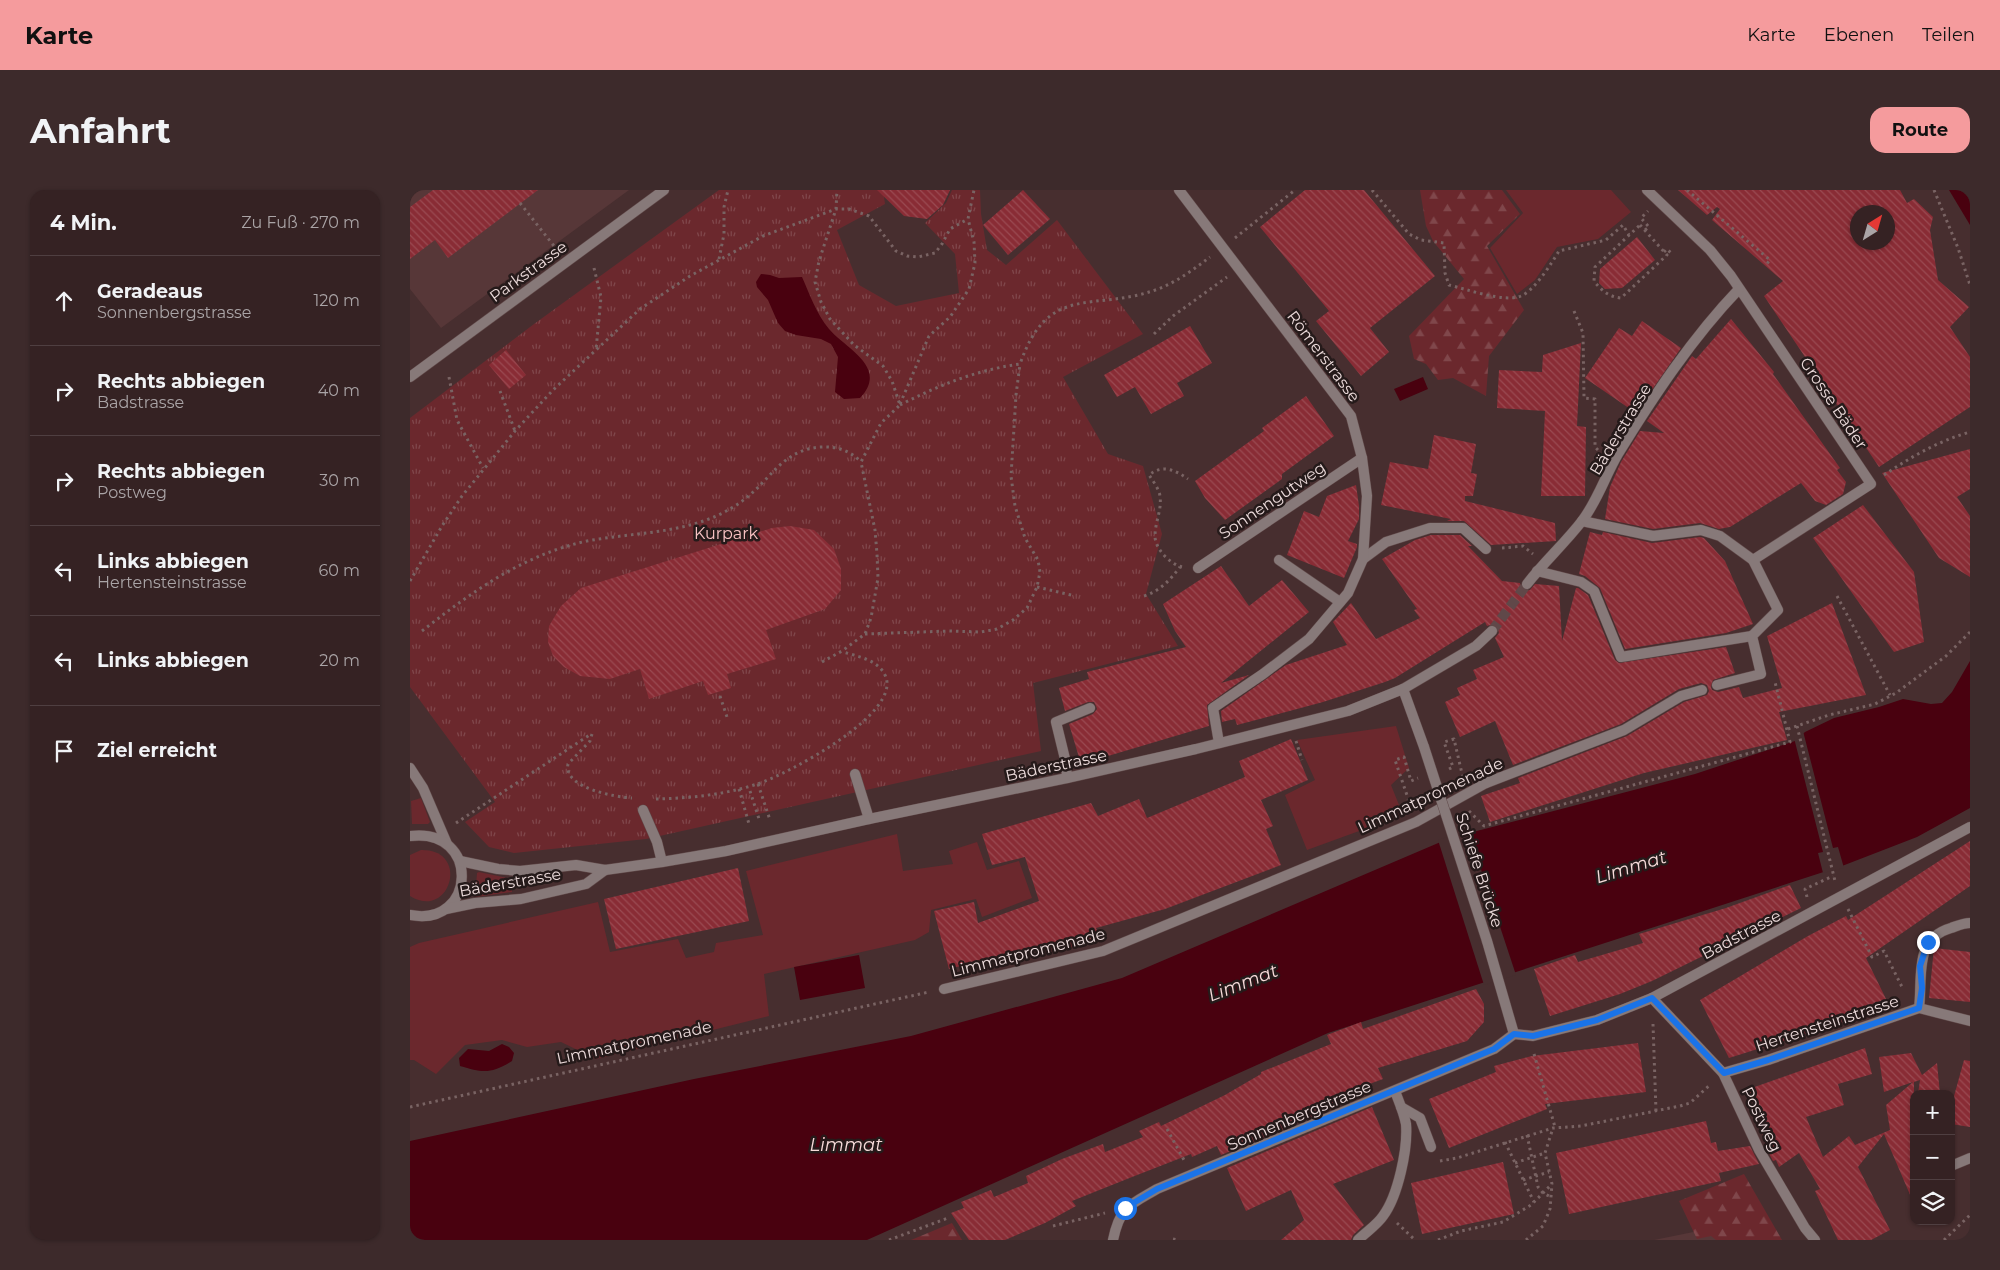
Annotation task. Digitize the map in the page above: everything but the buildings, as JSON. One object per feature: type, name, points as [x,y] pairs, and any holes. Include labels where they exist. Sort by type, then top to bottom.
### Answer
[{"type":"street","name":"Parkstrasse","points":[[410,377],[664,190]]},
{"type":"street","name":"Römerstrasse","points":[[1179,190],[1227,245],[1239,268],[1351,416],[1362,458],[1367,496],[1363,559],[1348,593],[1309,638],[1264,674],[1213,708],[1219,743]]},
{"type":"street","points":[[1647,190],[1710,250],[1731,276],[1739,290]]},
{"type":"street","name":"Bäderstrasse","points":[[1527,584],[1582,521],[1614,464],[1616,456],[1670,376],[1722,307],[1739,290]]},
{"type":"street","name":"Grosse Bäder","points":[[1739,290],[1871,484]]},
{"type":"street","name":"Sonnengutweg","points":[[1198,568],[1362,458]]},
{"type":"street","points":[[1754,560],[1871,484]]},
{"type":"street","points":[[1537,571],[1581,582],[1594,591],[1621,657],[1752,636],[1778,610],[1754,560],[1720,536],[1701,530],[1652,536],[1582,521]]},
{"type":"street","points":[[1363,559],[1386,542],[1430,528],[1463,528],[1486,548]]},
{"type":"street","points":[[1279,560],[1340,602]]},
{"type":"street","name":"Bäderstrasse","points":[[460,860],[498,869],[520,871],[576,865],[606,870],[726,851],[1067,778],[1348,711],[1403,689],[1476,646],[1492,631]]},
{"type":"street","points":[[1717,686],[1761,674],[1752,636]]},
{"type":"street","name":"Schiefe Brücke","points":[[1403,689],[1424,747],[1503,991],[1514,1034]]},
{"type":"street","name":"Limmatpromenade","points":[[944,988],[1104,951],[1416,822],[1486,783],[1624,730],[1681,696],[1702,690]]},
{"type":"street","points":[[1067,778],[1066,763],[1056,722],[1090,708]]},
{"type":"street","points":[[410,768],[423,788],[447,844],[460,860],[461,887],[455,900],[446,909]]},
{"type":"street","points":[[855,774],[869,819]]},
{"type":"street","points":[[643,810],[662,862]]},
{"type":"street","name":"Badstrasse","points":[[1514,1034],[1533,1036],[1597,1020],[1652,998],[1970,827]]},
{"type":"street","points":[[410,836],[423,835],[436,838],[447,844]]},
{"type":"street","name":"Bäderstrasse","points":[[410,915],[420,917],[434,915],[446,909],[475,903],[521,899],[586,884],[606,870]]},
{"type":"street","points":[[1919,1008],[1922,988],[1920,966],[1928,942],[1942,930],[1970,923]]},
{"type":"street","name":"Postweg","points":[[1652,998],[1724,1073],[1759,1150],[1804,1228],[1815,1240]]},
{"type":"street","name":"Hertensteinstrasse","points":[[1724,1073],[1768,1060],[1919,1008],[1970,1021]]},
{"type":"street","name":"Sonnenbergstrasse","points":[[1125,1208],[1157,1189],[1494,1049],[1514,1034]]},
{"type":"street","points":[[1358,1240],[1387,1211],[1399,1178],[1404,1152],[1406,1123],[1396,1091]]},
{"type":"street","points":[[1401,1108],[1420,1118],[1431,1147]]},
{"type":"street","points":[[1955,1164],[1970,1158]]},
{"type":"street","points":[[1113,1240],[1125,1208]]},
{"type":"path","points":[[719,260],[724,234],[724,207],[728,190]]},
{"type":"path","points":[[837,190],[836,209],[819,261],[815,282],[820,302],[830,319],[854,345],[883,366],[892,381],[900,405]]},
{"type":"path","points":[[900,405],[930,336],[950,317],[969,289],[975,263],[974,242],[968,219],[974,190]]},
{"type":"path","points":[[822,662],[842,651],[865,634],[949,631],[981,632],[997,629],[1014,620],[1027,608],[1037,587],[1040,572],[1038,560],[1025,538],[1015,506],[1011,476],[1016,395],[1020,364],[1026,346],[1039,325],[1052,313],[1075,304],[1128,297],[1158,289],[1190,272],[1295,190]]},
{"type":"path","points":[[1372,190],[1409,234],[1421,240],[1444,243],[1445,273],[1448,285],[1495,298],[1521,296],[1543,277],[1559,251],[1606,240],[1623,225],[1629,235]]},
{"type":"path","points":[[1687,190],[1770,260],[1765,266]]},
{"type":"path","points":[[1934,190],[1958,248],[1970,285]]},
{"type":"path","points":[[520,203],[554,246]]},
{"type":"path","points":[[410,581],[442,526],[483,468],[514,431],[553,390],[640,309],[690,276],[763,236],[836,209],[849,210],[868,216],[896,252],[918,257],[934,253],[942,244],[950,229],[968,219]]},
{"type":"path","points":[[1641,218],[1648,227],[1645,230]]},
{"type":"path","points":[[1640,225],[1645,230],[1667,255],[1621,298],[1602,290],[1594,281],[1595,266],[1640,225]]},
{"type":"path","points":[[1664,252],[1667,249],[1673,255]]},
{"type":"path","points":[[594,268],[601,296],[596,350]]},
{"type":"path","points":[[1154,334],[1173,316],[1239,268]]},
{"type":"path","points":[[1574,311],[1583,333],[1584,398],[1595,399],[1595,447],[1614,464]]},
{"type":"path","points":[[861,462],[880,423],[900,405],[930,390],[966,376],[990,368],[1020,364]]},
{"type":"path","points":[[449,377],[457,420],[483,468]]},
{"type":"path","points":[[500,391],[514,431]]},
{"type":"path","points":[[1871,484],[1912,457],[1950,438],[1970,432]]},
{"type":"path","points":[[422,631],[494,579],[534,557],[585,542],[679,528],[725,512],[747,498],[782,463],[804,450],[824,447],[837,448],[853,454],[861,462],[876,536],[878,566],[875,599],[865,634]]},
{"type":"path","points":[[1188,480],[1180,473],[1169,469],[1157,469],[1149,475],[1160,494],[1160,510],[1155,537],[1162,553],[1180,567],[1198,568]]},
{"type":"path","points":[[1144,596],[1155,593],[1170,581],[1180,567]]},
{"type":"path","points":[[1037,587],[1075,596]]},
{"type":"path","points":[[1837,596],[1890,695]]},
{"type":"path","points":[[1788,728],[1829,715],[1875,704],[1896,693],[1946,656],[1970,632]]},
{"type":"path","points":[[650,799],[713,795],[758,784],[789,771],[824,750],[855,727],[878,704],[887,683],[881,669],[868,660],[842,651]]},
{"type":"path","points":[[1469,811],[1484,826],[1790,742],[1777,683],[1761,674]]},
{"type":"path","points":[[720,696],[727,717]]},
{"type":"path","points":[[1797,726],[1834,876]]},
{"type":"path","points":[[456,823],[592,734],[590,741],[568,764],[569,774],[575,781],[599,793],[637,799]]},
{"type":"path","points":[[1294,736],[1302,760]]},
{"type":"path","points":[[1446,770],[1453,767],[1444,742],[1454,739],[1467,795]]},
{"type":"path","points":[[1416,822],[1395,760],[1404,757],[1411,781],[1421,777]]},
{"type":"path","points":[[758,784],[770,820]]},
{"type":"path","points":[[739,789],[749,824]]},
{"type":"path","points":[[750,791],[760,822]]},
{"type":"path","points":[[1842,897],[1872,957],[1884,951],[1904,991]]},
{"type":"path","name":"Limmatpromenade","points":[[410,1107],[944,988]]},
{"type":"path","points":[[1652,998],[1656,1111]]},
{"type":"path","points":[[1526,1240],[1543,1226],[1550,1209],[1552,1184],[1545,1153],[1554,1128],[1534,1054]]},
{"type":"path","points":[[1438,1161],[1457,1158],[1554,1128],[1581,1126],[1690,1103],[1724,1073]]},
{"type":"path","points":[[1167,1129],[1185,1163]]},
{"type":"path","points":[[1527,1135],[1538,1187],[1543,1193],[1551,1197]]},
{"type":"path","points":[[1504,1142],[1534,1202]]},
{"type":"path","points":[[1515,1164],[1545,1153]]},
{"type":"path","points":[[1523,1180],[1549,1172]]},
{"type":"path","points":[[1438,1240],[1461,1231],[1503,1222],[1534,1202],[1552,1184]]},
{"type":"path","points":[[1053,1226],[1125,1208]]},
{"type":"path","points":[[1387,1211],[1415,1240]]},
{"type":"path","points":[[1944,1240],[1970,1215]]},
{"type":"path","points":[[889,1240],[948,1218]]},
{"type":"path","points":[[1173,1239],[1178,1240]]},
{"type":"shaded area","points":[[410,190],[629,190],[441,328],[410,289]]},
{"type":"shaded area","points":[[1713,1228],[1726,1240],[1654,1240]]},
{"type":"green space","name":"Kurpark","points":[[719,190],[883,190],[885,204],[837,230],[859,285],[896,306],[959,293],[955,254],[925,223],[946,203],[952,190],[980,190],[981,214],[987,250],[1006,265],[1057,220],[1143,334],[1063,377],[1108,454],[1143,466],[1162,534],[1146,594],[1178,646],[1033,683],[1041,751],[646,839],[514,853],[489,847],[465,822],[495,802],[410,687],[410,418],[534,324]]},
{"type":"green space","points":[[1420,190],[1502,190],[1520,214],[1487,246],[1524,310],[1489,356],[1486,396],[1453,378],[1438,380],[1426,364],[1414,359],[1409,336],[1464,279],[1433,241],[1426,226]]},
{"type":"green space","points":[[1506,190],[1611,190],[1631,212],[1598,239],[1557,247],[1535,280],[1517,294],[1490,248],[1523,213]]},
{"type":"green space","points":[[1396,726],[1409,768],[1391,785],[1403,815],[1307,850],[1285,795],[1315,780],[1297,740]]},
{"type":"green space","points":[[421,798],[430,822],[428,824],[412,824],[411,801]]},
{"type":"green space","points":[[897,834],[903,871],[953,864],[949,851],[977,842],[987,870],[1019,861],[1032,898],[982,917],[976,899],[931,910],[929,932],[915,940],[764,974],[769,1016],[596,1059],[561,1042],[527,1047],[502,1040],[465,1045],[436,1074],[414,1060],[410,1060],[410,947],[419,943],[598,902],[610,952],[678,939],[686,958],[714,952],[716,943],[763,935],[746,871]]},
{"type":"green space","points":[[421,850],[437,853],[446,860],[450,871],[449,882],[444,892],[436,899],[424,901],[410,896],[410,855]]},
{"type":"green space","points":[[477,873],[512,879],[512,892],[475,897],[473,895]]},
{"type":"green space","points":[[1744,1174],[1782,1240],[1716,1240],[1711,1236],[1697,1239],[1679,1201]]},
{"type":"green space","points":[[952,1223],[962,1240],[911,1240]]},
{"type":"water","points":[[1949,190],[1970,190],[1970,225]]},
{"type":"water","points":[[761,274],[779,278],[802,277],[824,323],[862,359],[867,368],[870,377],[868,387],[860,398],[844,399],[835,392],[838,357],[831,344],[821,339],[796,335],[785,331],[778,323],[768,300],[757,287],[756,282]]},
{"type":"water","points":[[1423,377],[1428,389],[1400,401],[1394,389]]},
{"type":"water","name":"Limmat","points":[[1970,661],[1970,808],[1917,837],[1842,866],[1328,1033],[867,1240],[410,1240],[410,1141],[694,1079],[911,1036],[1122,978],[1450,838],[1695,774],[1795,741],[1805,732],[1834,718],[1903,699],[1931,704],[1942,703],[1952,692]]},
{"type":"water","points":[[859,955],[865,988],[800,1000],[794,967]]},
{"type":"water","points":[[502,1044],[509,1047],[514,1053],[512,1061],[505,1065],[487,1071],[460,1066],[459,1058],[468,1049],[489,1051]]},
{"type":"pier","points":[[1803,731],[1833,848],[1838,847],[1844,868],[1823,873],[1818,853],[1823,852],[1794,738]]},
{"type":"pier","points":[[1468,830],[1516,975],[1484,985],[1438,840]]},
{"type":"tunnel","points":[[1492,631],[1527,584]]},
{"type":"route","points":[[1125,1208],[1157,1189],[1494,1049],[1514,1034],[1533,1036],[1597,1020],[1652,998],[1724,1073],[1768,1060],[1919,1008],[1922,988],[1920,966],[1928,942]]}]
